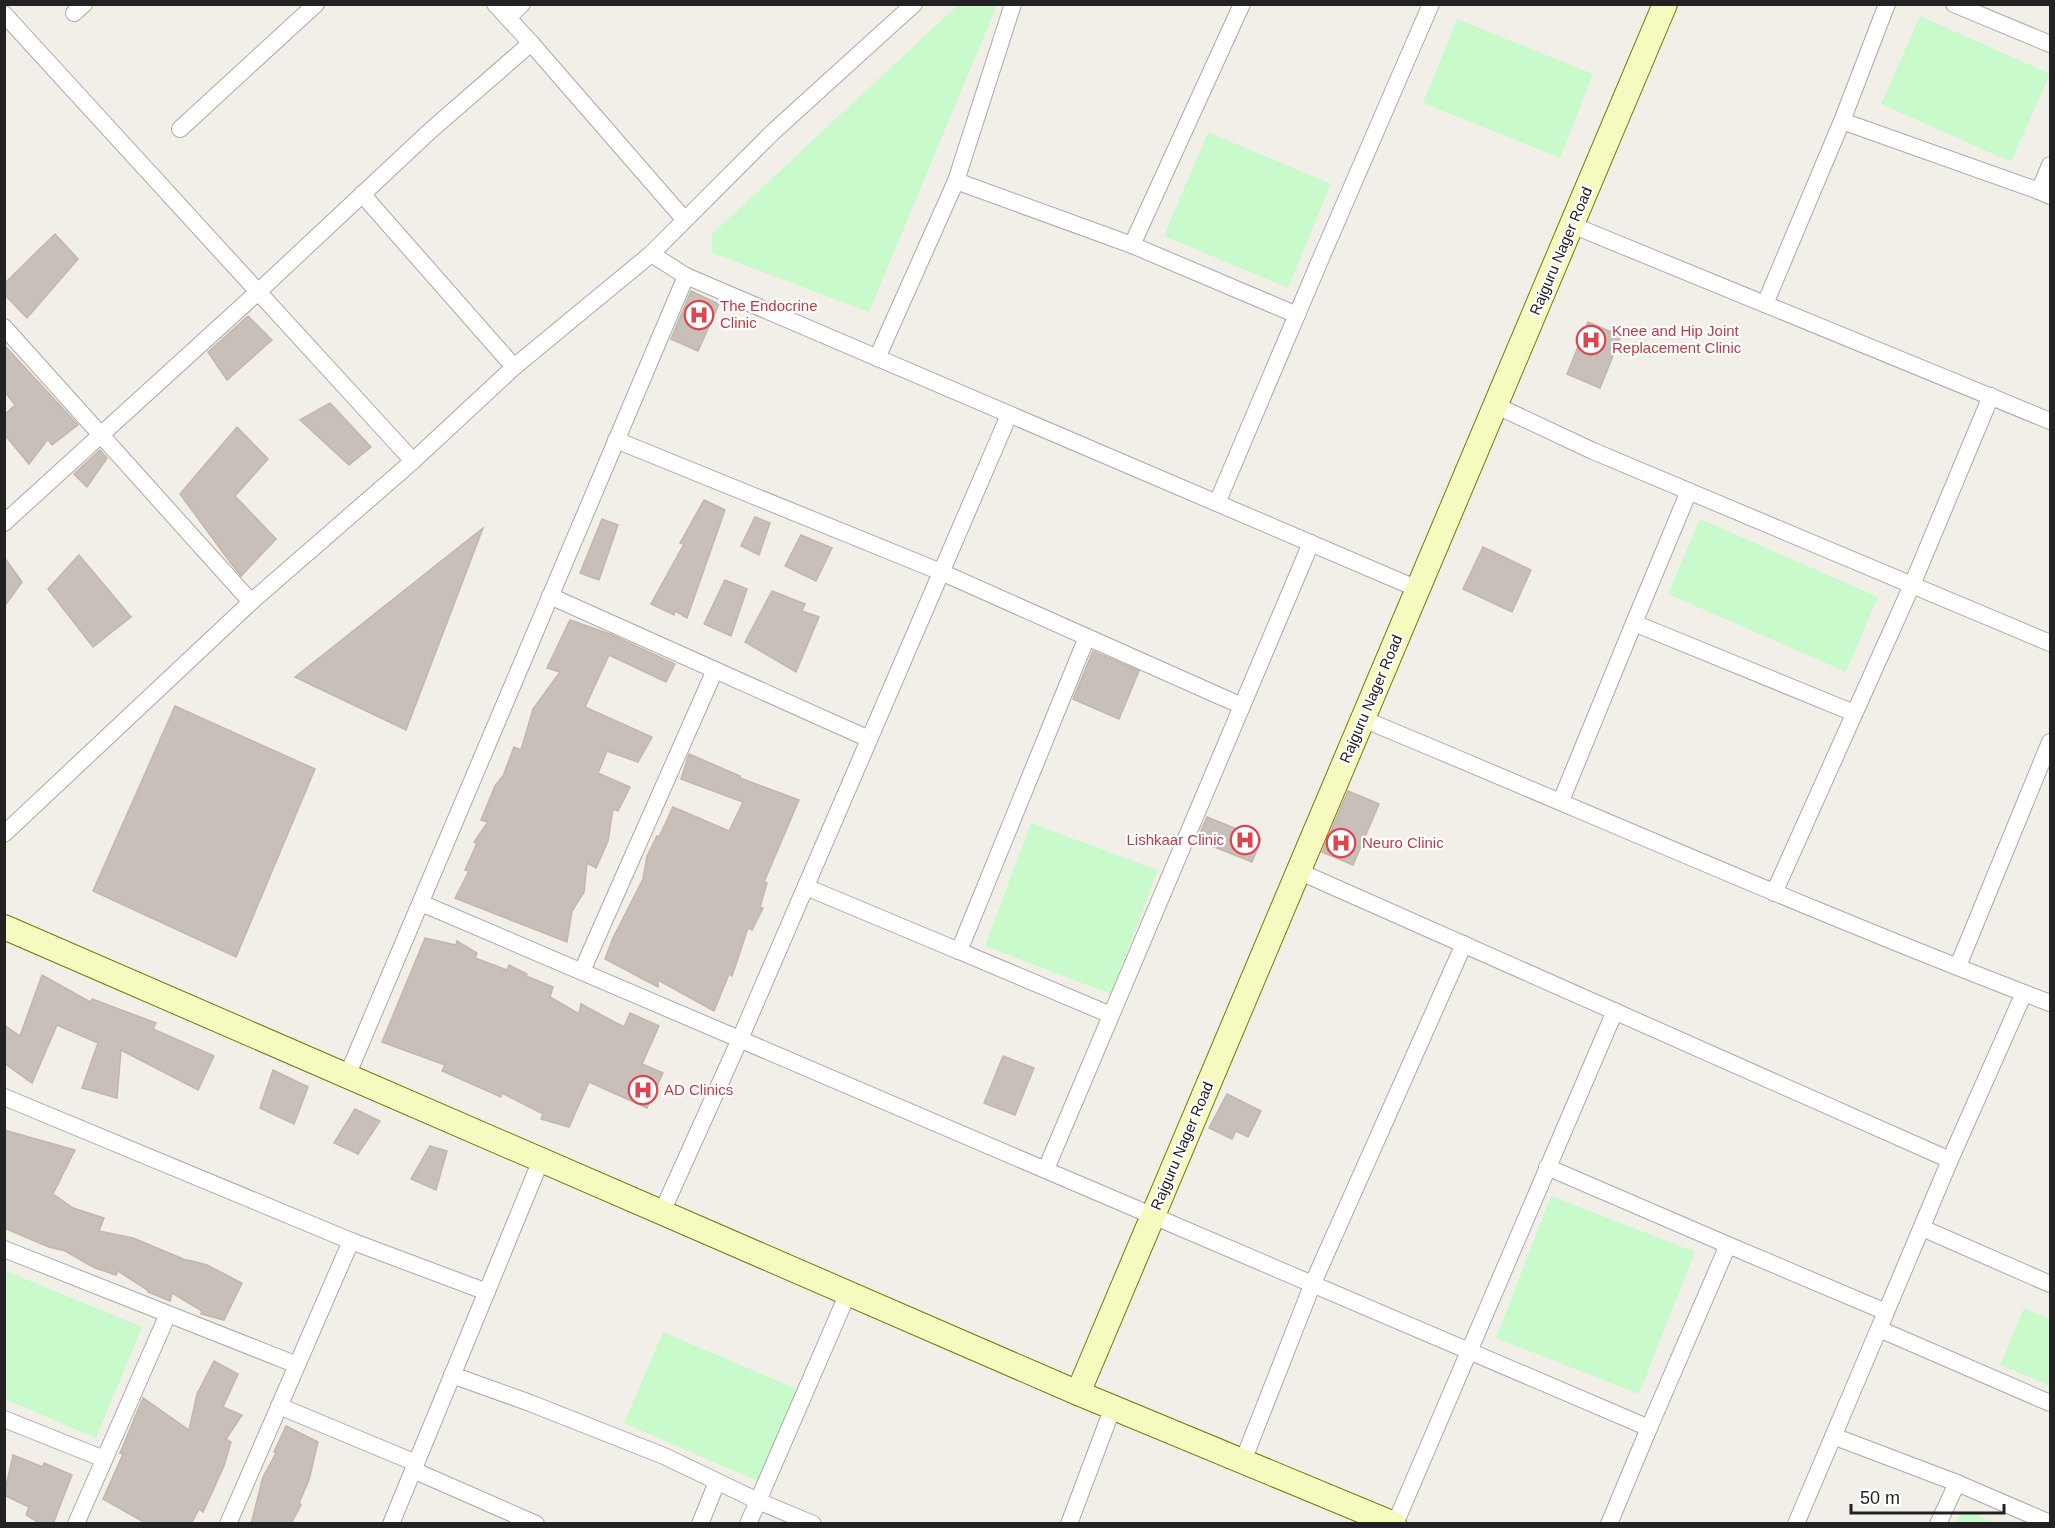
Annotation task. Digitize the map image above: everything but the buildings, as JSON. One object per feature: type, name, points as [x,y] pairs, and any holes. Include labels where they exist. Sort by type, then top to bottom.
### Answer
[{"type":"street","points":[[180,129],[316,4]]},
{"type":"street","points":[[495,4],[684,219]]},
{"type":"street","points":[[508,18],[522,4]]},
{"type":"street","points":[[4,834],[251,602],[413,461],[514,367],[651,254],[773,132],[914,4]]},
{"type":"street","points":[[877,358],[956,181],[1013,4]]},
{"type":"street","points":[[1132,245],[1242,4]]},
{"type":"street","points":[[1217,503],[1431,4]]},
{"type":"street","name":"Rajguru Nager Road","points":[[1078,1393],[1665,4]]},
{"type":"street","points":[[1765,304],[1842,121],[1887,4]]},
{"type":"street","points":[[1954,4],[2050,44]]},
{"type":"street","points":[[4,14],[413,461]]},
{"type":"street","points":[[4,523],[259,291],[430,131],[531,43]]},
{"type":"street","points":[[1842,121],[2045,194],[2050,165]]},
{"type":"street","points":[[956,181],[1132,245],[1297,315]]},
{"type":"street","points":[[362,194],[514,367]]},
{"type":"street","points":[[1572,225],[2050,421]]},
{"type":"street","points":[[651,254],[686,276],[1418,588]]},
{"type":"street","points":[[347,1076],[686,276]]},
{"type":"street","points":[[4,327],[251,602]]},
{"type":"street","points":[[1774,893],[1912,585],[1990,396]]},
{"type":"street","points":[[1495,405],[1593,452],[2050,643]]},
{"type":"street","points":[[662,1212],[740,1039],[1009,415]]},
{"type":"street","points":[[616,440],[941,572],[1242,706]]},
{"type":"street","points":[[1561,801],[1689,491]]},
{"type":"street","points":[[1046,1169],[1311,543]]},
{"type":"street","points":[[550,596],[869,739]]},
{"type":"street","points":[[1634,622],[1854,713]]},
{"type":"street","points":[[959,951],[1087,638]]},
{"type":"street","points":[[582,971],[715,670]]},
{"type":"street","points":[[1363,719],[1774,893],[2050,1003]]},
{"type":"street","points":[[1958,966],[2050,742]]},
{"type":"street","points":[[1298,871],[1950,1160]]},
{"type":"street","points":[[806,887],[1111,1015]]},
{"type":"street","points":[[420,903],[1649,1428]]},
{"type":"street","points":[[4,927],[1078,1393],[1395,1524],[1615,1011]]},
{"type":"street","points":[[1243,1461],[1313,1284],[1464,944]]},
{"type":"street","points":[[1796,1524],[1950,1160],[2024,993]]},
{"type":"street","points":[[4,1097],[351,1241],[487,1292]]},
{"type":"street","points":[[391,1524],[541,1160]]},
{"type":"street","points":[[1547,1167],[1886,1312]]},
{"type":"street","points":[[1922,1228],[2050,1284]]},
{"type":"street","points":[[228,1524],[351,1241]]},
{"type":"street","points":[[1609,1524],[1728,1245]]},
{"type":"street","points":[[4,1249],[297,1365]]},
{"type":"street","points":[[748,1524],[848,1293]]},
{"type":"street","points":[[75,1524],[168,1314]]},
{"type":"street","points":[[1879,1329],[2050,1403]]},
{"type":"street","points":[[452,1375],[664,1456],[758,1502],[813,1524]]},
{"type":"street","points":[[279,1406],[536,1524]]},
{"type":"street","points":[[1070,1524],[1113,1407]]},
{"type":"street","points":[[4,1419],[104,1459]]},
{"type":"street","points":[[1833,1436],[1957,1483],[2050,1523]]},
{"type":"street","points":[[699,1524],[717,1482]]},
{"type":"street","points":[[1938,1524],[1957,1483]]},
{"type":"green space","points":[[958,5],[995,5],[995,10],[869,312],[712,253],[712,234]]},
{"type":"green space","points":[[1920,16],[2050,74],[2011,162],[1881,104]]},
{"type":"green space","points":[[1457,19],[1593,74],[1560,158],[1423,103]]},
{"type":"green space","points":[[1208,132],[1331,184],[1288,288],[1164,236]]},
{"type":"green space","points":[[1700,519],[1878,597],[1846,672],[1668,594]]},
{"type":"green space","points":[[1031,823],[1158,870],[1111,994],[985,946]]},
{"type":"green space","points":[[1551,1196],[1695,1252],[1639,1394],[1496,1338]]},
{"type":"green space","points":[[4,1270],[142,1327],[96,1438],[5,1399]]},
{"type":"green space","points":[[2024,1308],[2050,1319],[2050,1386],[2000,1365]]},
{"type":"green space","points":[[663,1332],[804,1392],[764,1484],[624,1423]]},
{"type":"green space","points":[[1962,1510],[1995,1523],[1957,1523]]},
{"type":"place","name":"The Endocrine Clinic","points":[[699,315]]},
{"type":"place","name":"Knee and Hip Joint Replacement Clinic","points":[[1591,340]]},
{"type":"place","name":"Lishkaar Clinic","points":[[1245,840]]},
{"type":"place","name":"Neuro Clinic","points":[[1341,843]]},
{"type":"place","name":"AD Clinics","points":[[643,1090]]}]
